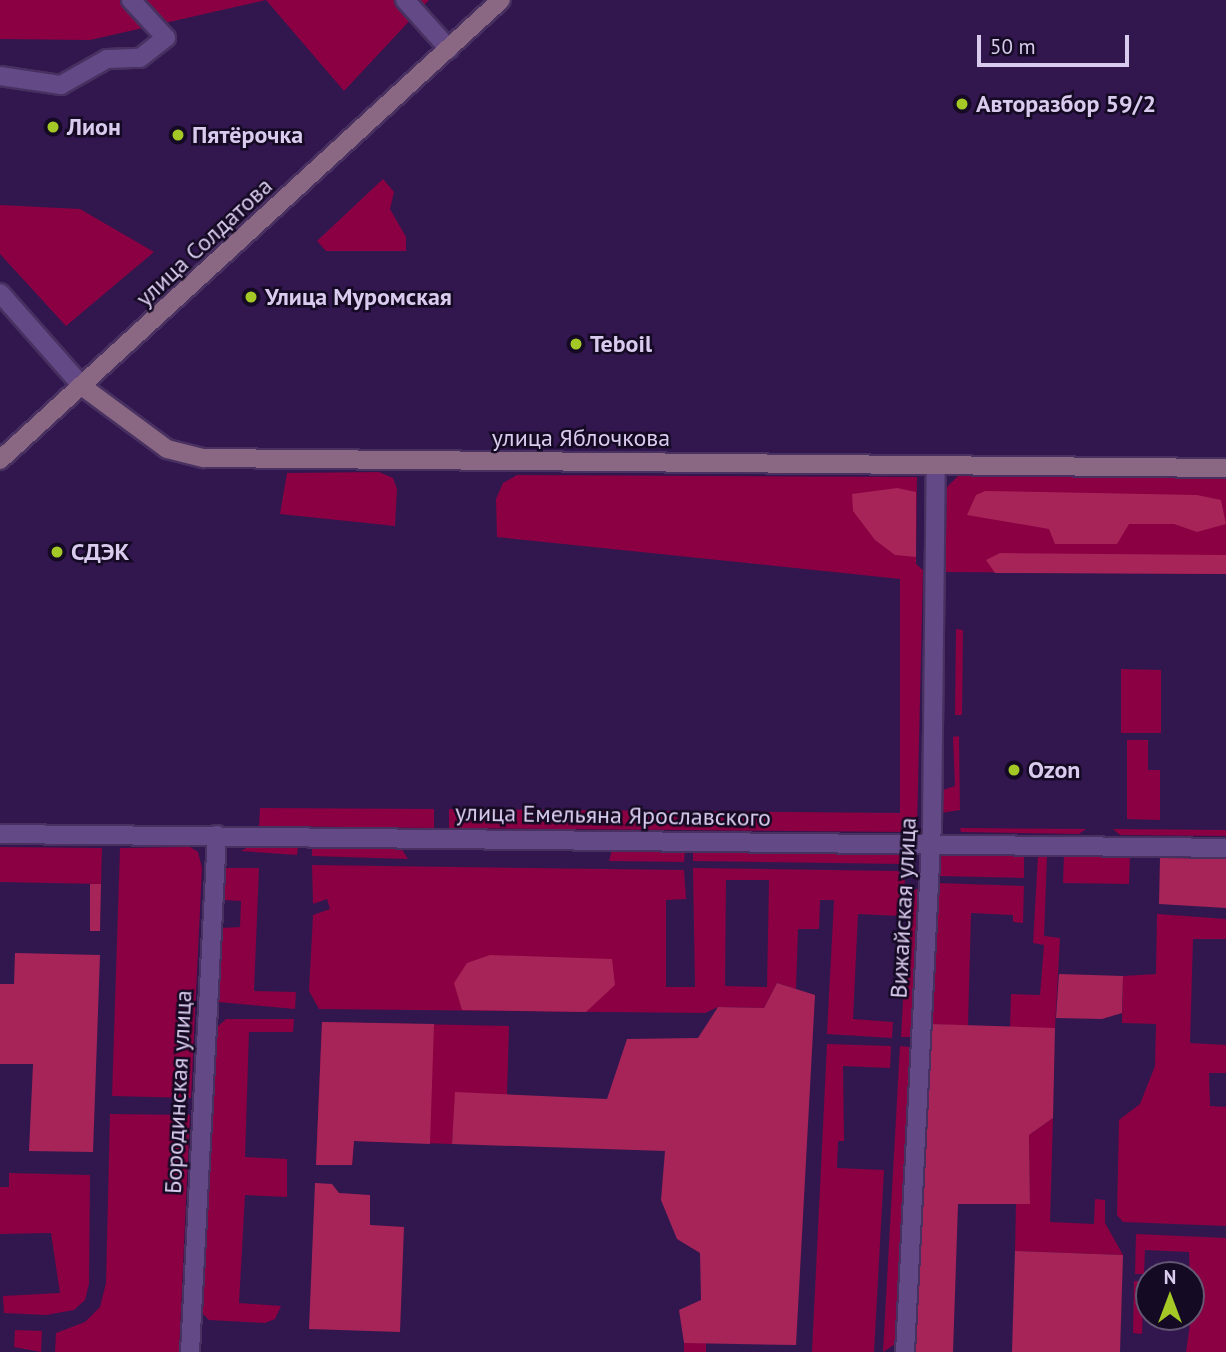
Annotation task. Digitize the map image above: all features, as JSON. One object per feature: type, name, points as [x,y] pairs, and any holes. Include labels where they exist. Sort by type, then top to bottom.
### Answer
[{"type":"street","points":[[0,76],[61,85],[107,59],[140,58],[166,38],[131,0]]},
{"type":"street","points":[[405,0],[449,49]]},
{"type":"street","name":"улица Солдатова","points":[[0,460],[83,387],[500,0]]},
{"type":"street","name":"улица Яблочкова","points":[[0,293],[83,387],[167,449],[204,458],[1226,468]]},
{"type":"street","name":"Вижайская улица","points":[[905,1352],[931,843],[936,466]]},
{"type":"street","name":"улица Емельяна Ярославского","points":[[0,834],[1226,848]]},
{"type":"street","name":"Бородинская улица","points":[[190,1352],[217,835]]},
{"type":"shaded area","points":[[0,0],[266,0],[90,40],[0,39]]},
{"type":"shaded area","points":[[266,0],[429,0],[344,91]]},
{"type":"shaded area","points":[[383,179],[394,192],[390,209],[406,237],[406,251],[326,251],[317,241]]},
{"type":"shaded area","points":[[0,205],[80,209],[154,252],[66,326],[0,254]]},
{"type":"shaded area","points":[[379,472],[393,478],[397,489],[395,526],[280,514],[287,473]]},
{"type":"shaded area","points":[[517,475],[917,477],[916,564],[923,570],[917,828],[904,832],[449,828],[449,809],[900,813],[900,579],[497,537],[496,499],[503,483]]},
{"type":"shaded area","points":[[958,476],[1226,477],[1226,574],[942,572],[945,489]]},
{"type":"shaded area","points":[[897,488],[916,492],[916,557],[895,555],[875,540],[853,511],[852,494]]},
{"type":"shaded area","points":[[985,491],[1197,495],[1221,500],[1226,524],[1197,532],[1174,524],[1129,524],[1117,544],[1055,544],[1049,529],[967,515],[976,495]]},
{"type":"shaded area","points":[[1000,553],[1226,555],[1226,574],[995,573],[986,560]]},
{"type":"shaded area","points":[[956,629],[963,630],[962,715],[955,715]]},
{"type":"shaded area","points":[[1121,669],[1161,670],[1161,733],[1121,733]]},
{"type":"shaded area","points":[[959,736],[960,810],[940,813],[940,791],[955,786],[953,737]]},
{"type":"shaded area","points":[[1127,740],[1148,740],[1148,770],[1160,770],[1160,820],[1127,819]]},
{"type":"shaded area","points":[[260,808],[434,809],[434,828],[259,826]]},
{"type":"shaded area","points":[[960,828],[1086,829],[1079,834],[961,832]]},
{"type":"shaded area","points":[[1113,829],[1226,830],[1226,836],[1120,835]]},
{"type":"shaded area","points":[[298,846],[297,855],[241,851],[248,847]]},
{"type":"shaded area","points":[[0,847],[102,848],[101,884],[0,882]]},
{"type":"shaded area","points":[[190,847],[198,852],[202,868],[191,1098],[112,1096],[120,848]]},
{"type":"shaded area","points":[[312,847],[401,848],[408,859],[312,856]]},
{"type":"shaded area","points":[[612,850],[685,851],[684,862],[609,861]]},
{"type":"shaded area","points":[[693,851],[903,854],[902,864],[693,861]]},
{"type":"shaded area","points":[[942,854],[1024,855],[1024,878],[937,876]]},
{"type":"shaded area","points":[[1038,856],[1047,856],[1044,936],[1060,938],[1055,1028],[1010,1028],[1011,994],[1040,995],[1044,945],[1033,943]]},
{"type":"shaded area","points":[[1064,856],[1130,857],[1129,884],[1063,883]]},
{"type":"shaded area","points":[[1160,858],[1226,859],[1226,908],[1159,904]]},
{"type":"shaded area","points":[[312,865],[684,870],[686,899],[666,900],[666,987],[695,987],[693,868],[898,871],[905,881],[900,916],[858,914],[853,1019],[893,1022],[892,1038],[827,1034],[834,900],[820,900],[819,929],[798,929],[796,989],[777,983],[764,1008],[718,1007],[705,1013],[319,1009],[309,991],[313,915],[330,909],[327,899],[313,904]],"holes":[[[726,880],[769,880],[767,987],[725,986]]]},
{"type":"shaded area","points":[[225,868],[259,868],[254,991],[296,992],[295,1009],[219,1002],[221,928],[240,927],[241,901],[223,900]]},
{"type":"shaded area","points":[[937,883],[1024,886],[1023,923],[1013,922],[1013,915],[971,913],[968,1026],[931,1024]]},
{"type":"shaded area","points":[[90,884],[101,884],[100,931],[90,931]]},
{"type":"shaded area","points":[[918,889],[912,1037],[901,1037],[909,890]]},
{"type":"shaded area","points":[[1157,914],[1226,919],[1226,939],[1193,939],[1190,1043],[1226,1045],[1226,1073],[1209,1073],[1210,1106],[1226,1107],[1226,1226],[1123,1222],[1117,1215],[1119,1120],[1140,1104],[1155,1066],[1156,1024],[1122,1023],[1123,976],[1156,974]]},
{"type":"shaded area","points":[[15,953],[100,955],[93,1152],[29,1151],[33,1064],[0,1064],[0,984],[14,984]]},
{"type":"shaded area","points":[[490,955],[612,959],[615,985],[586,1012],[462,1010],[454,983],[467,963]]},
{"type":"shaded area","points":[[1059,974],[1123,976],[1122,1013],[1102,1019],[1056,1018]]},
{"type":"shaded area","points":[[777,983],[815,995],[796,1345],[684,1343],[679,1310],[701,1300],[700,1253],[677,1239],[661,1200],[665,1151],[452,1144],[455,1092],[607,1099],[627,1039],[698,1038],[718,1007],[764,1008]]},
{"type":"shaded area","points":[[226,1019],[294,1019],[293,1032],[249,1032],[245,1157],[287,1159],[287,1197],[245,1195],[239,1303],[281,1306],[275,1319],[265,1323],[209,1320],[200,1311],[215,1029]]},
{"type":"shaded area","points":[[322,1022],[509,1026],[507,1095],[456,1093],[452,1144],[354,1141],[352,1165],[316,1165]]},
{"type":"shaded area","points":[[322,1022],[434,1024],[430,1144],[354,1141],[352,1165],[316,1165]]},
{"type":"shaded area","points":[[931,1024],[1055,1028],[1053,1118],[1029,1135],[1030,1204],[958,1204],[953,1352],[915,1352]]},
{"type":"shaded area","points":[[827,1044],[891,1046],[890,1068],[843,1066],[844,1141],[838,1141],[837,1168],[884,1170],[874,1352],[812,1352]]},
{"type":"shaded area","points":[[900,1046],[910,1047],[897,1343],[883,1352]]},
{"type":"shaded area","points":[[110,1114],[190,1115],[179,1352],[55,1352],[56,1333],[85,1322],[100,1307],[106,1283]]},
{"type":"shaded area","points":[[1053,1118],[1050,1222],[1094,1224],[1095,1199],[1105,1200],[1105,1223],[1123,1255],[1015,1251],[1016,1204],[1030,1203],[1029,1135]]},
{"type":"shaded area","points":[[9,1173],[90,1175],[89,1284],[85,1300],[74,1310],[46,1315],[4,1313],[3,1296],[60,1293],[51,1233],[0,1234],[0,1187],[9,1187]]},
{"type":"shaded area","points":[[315,1183],[332,1184],[339,1193],[370,1195],[370,1225],[404,1227],[400,1332],[309,1329]]},
{"type":"shaded area","points":[[1136,1234],[1226,1238],[1226,1352],[1186,1352],[1189,1331],[1205,1331],[1205,1261],[1189,1261],[1189,1252],[1145,1250],[1145,1261],[1135,1261]]},
{"type":"shaded area","points":[[1015,1251],[1123,1255],[1120,1352],[1012,1352]]},
{"type":"shaded area","points":[[1135,1281],[1135,1331],[1142,1331],[1142,1334],[1133,1333]]},
{"type":"shaded area","points":[[15,1330],[42,1331],[41,1352],[14,1347]]},
{"type":"shaded area","points":[[684,1343],[706,1343],[706,1352],[684,1352]]},
{"type":"place","name":"Авторазбор 59/2","points":[[962,104]]},
{"type":"place","name":"Лион","points":[[53,127]]},
{"type":"place","name":"Пятёрочка","points":[[178,135]]},
{"type":"place","name":"Улица Муромская","points":[[251,297]]},
{"type":"place","name":"Teboil","points":[[576,344]]},
{"type":"place","name":"СДЭК","points":[[57,552]]},
{"type":"place","name":"Ozon","points":[[1014,770]]}]
